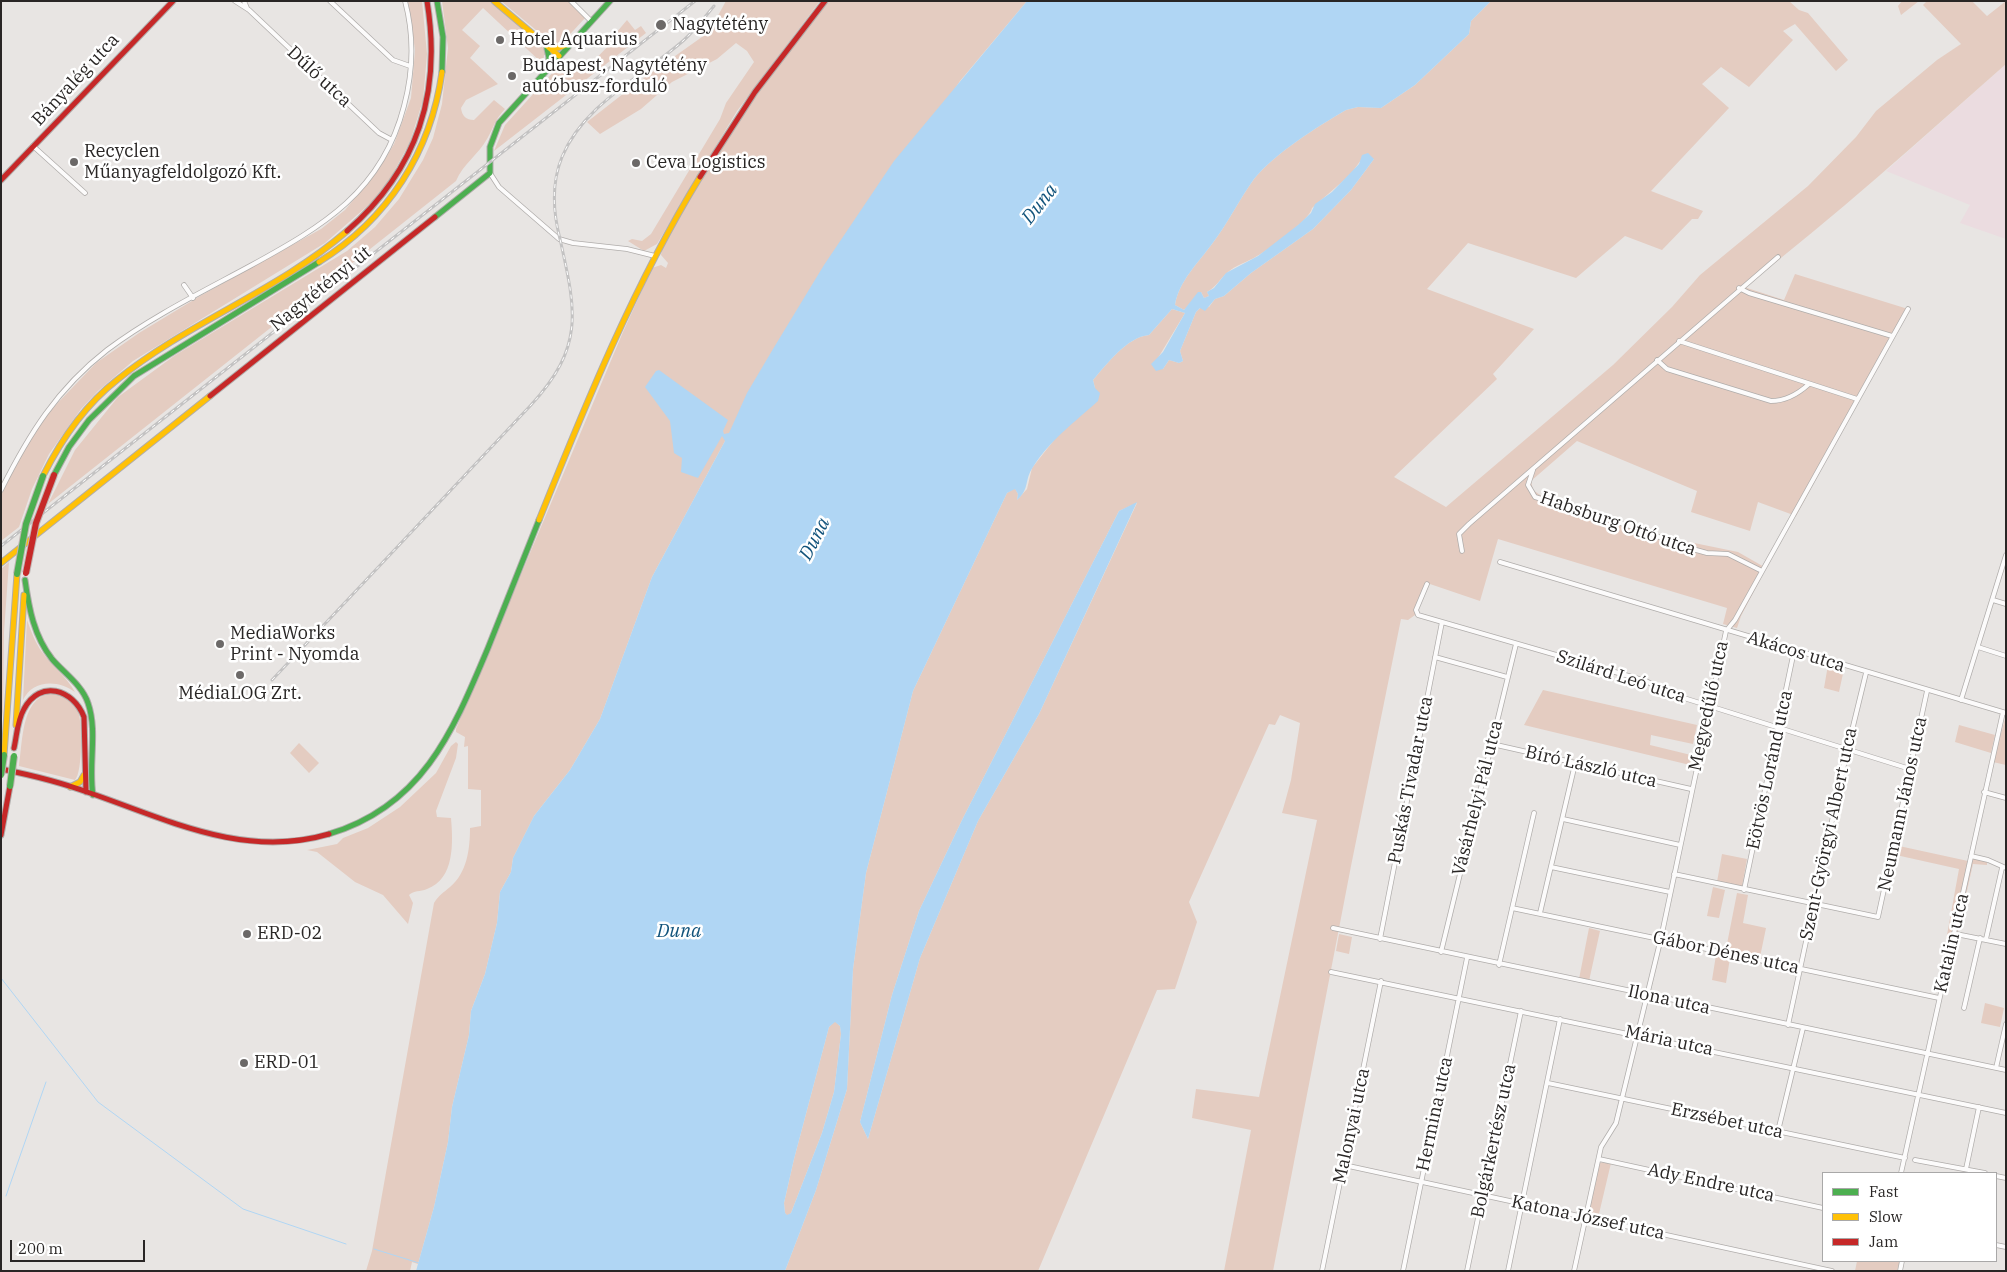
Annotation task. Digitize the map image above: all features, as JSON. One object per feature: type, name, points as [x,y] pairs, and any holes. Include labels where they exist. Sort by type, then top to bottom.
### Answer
[{"type":"main road","name":"Bányalég utca","points":[[1,180],[174,1]]},
{"type":"main road","points":[[1,774],[21,541],[43,476],[60,443],[75,423],[116,380],[155,353],[321,252],[357,224],[383,196],[407,160],[426,109],[433,60],[432,35],[427,1]]},
{"type":"main road","points":[[1,835],[14,756],[26,577],[30,546],[38,515],[54,475],[69,447],[89,420],[105,402],[134,376],[338,250],[362,231],[391,200],[407,177],[422,148],[439,97],[443,45],[437,1]]},
{"type":"main road","points":[[494,1],[559,56]]},
{"type":"main road","points":[[490,173],[488,162],[491,143],[499,123],[610,1]]},
{"type":"main road","points":[[1,769],[70,786],[213,836],[258,844],[286,844],[338,833],[365,821],[391,805],[416,783],[437,757],[459,715],[591,396],[655,256],[706,165],[737,117],[783,53],[825,1]]},
{"type":"main road","points":[[546,44],[558,48],[572,42]]},
{"type":"main road","points":[[546,44],[549,58],[546,70]]},
{"type":"main road","name":"Nagytétényi út","points":[[1,563],[490,173]]},
{"type":"main road","points":[[26,577],[30,614],[39,640],[52,658],[77,684],[88,704],[91,720],[91,780],[94,795]]},
{"type":"main road","points":[[14,748],[23,712],[30,701],[46,691],[65,693],[75,700],[83,713],[86,792]]},
{"type":"main road","points":[[70,786],[80,782],[84,774]]},
{"type":"main road","points":[[86,792],[91,780]]},
{"type":"street","name":"Dűlő utca","points":[[236,1],[380,133],[392,140]]},
{"type":"street","name":"Dűlő utca","points":[[244,1],[248,10]]},
{"type":"street","points":[[330,1],[394,60],[410,66]]},
{"type":"street","points":[[1,490],[31,432],[72,381],[109,350],[193,298],[322,225],[359,191],[382,159],[392,140],[408,92],[412,46],[405,1]]},
{"type":"street","points":[[571,1],[591,21]]},
{"type":"street","points":[[33,146],[85,193]]},
{"type":"street","points":[[490,173],[499,187],[559,238],[573,243],[627,249],[655,256]]},
{"type":"street","points":[[1462,551],[1459,534],[1739,288],[1778,257]]},
{"type":"street","points":[[184,285],[193,298]]},
{"type":"street","points":[[1739,288],[1749,293],[1892,336]]},
{"type":"street","name":"Megyedűlő utca","points":[[1574,1271],[1602,1142],[1614,1128],[1661,938],[1708,706],[1726,631],[1735,620],[1908,309]]},
{"type":"street","points":[[1679,341],[1856,400]]},
{"type":"street","points":[[1657,360],[1668,369],[1771,401],[1781,401],[1793,396],[1809,384]]},
{"type":"street","name":"Habsburg Ottó utca","points":[[1536,465],[1528,480],[1529,490],[1535,497],[1640,529],[1678,545],[1707,553],[1728,554],[1762,571]]},
{"type":"street","points":[[1961,700],[2006,555]]},
{"type":"street","name":"Akácos utca","points":[[1500,562],[1692,618],[1726,631],[1927,691],[2004,712]]},
{"type":"street","name":"Szilárd Leó utca","points":[[1427,584],[1416,610],[1418,615],[1646,681],[1657,689],[1847,751],[1910,769]]},
{"type":"street","points":[[1992,600],[2006,604]]},
{"type":"street","name":"Puskás Tivadar utca","points":[[1380,939],[1442,622]]},
{"type":"street","name":"Vásárhelyi Pál utca","points":[[1441,952],[1516,644]]},
{"type":"street","points":[[1978,647],[2006,656]]},
{"type":"street","name":"Eötvös Loránd utca","points":[[1744,890],[1794,651]]},
{"type":"street","points":[[1435,657],[1507,677]]},
{"type":"street","name":"Szent-Györgyi Albert utca","points":[[1788,1025],[1813,904],[1866,672]]},
{"type":"street","name":"Neumann János utca","points":[[1813,904],[1878,917],[1927,691]]},
{"type":"street","name":"Katalin utca","points":[[1901,1172],[1906,1158],[1939,998],[1956,934],[1984,792],[2004,712]]},
{"type":"street","name":"Bíró László utca","points":[[1492,744],[1691,789]]},
{"type":"street","points":[[1540,913],[1575,764]]},
{"type":"street","points":[[1984,792],[2006,798]]},
{"type":"street","points":[[1499,965],[1534,813]]},
{"type":"street","points":[[1562,819],[1680,845]]},
{"type":"street","points":[[1971,856],[1988,860],[2004,868],[1986,939]]},
{"type":"street","points":[[1551,868],[1670,892]]},
{"type":"street","points":[[1674,874],[1813,904]]},
{"type":"street","name":"Gábor Dénes utca","points":[[1512,908],[1939,998]]},
{"type":"street","name":"Ilona utca","points":[[1333,928],[1499,965],[2006,1070]]},
{"type":"street","points":[[1956,934],[2006,944]]},
{"type":"street","points":[[1964,1008],[1980,938]]},
{"type":"street","name":"Hermina utca","points":[[1403,1271],[1467,958]]},
{"type":"street","name":"Mária utca","points":[[1331,972],[1794,1067],[2006,1113]]},
{"type":"street","name":"Malonyai utca","points":[[1322,1271],[1382,981]]},
{"type":"street","name":"Bolgárkertész utca","points":[[1468,1271],[1522,1011]]},
{"type":"street","points":[[1508,1271],[1560,1019]]},
{"type":"street","points":[[1996,1068],[2006,1024]]},
{"type":"street","points":[[1778,1131],[1803,1028]]},
{"type":"street","name":"Erzsébet utca","points":[[1548,1082],[1906,1158]]},
{"type":"street","points":[[1966,1170],[1979,1107]]},
{"type":"street","name":"Ady Endre utca","points":[[1599,1159],[1822,1208]]},
{"type":"street","points":[[1915,1160],[1979,1172]]},
{"type":"street","name":"Katona József utca","points":[[1344,1165],[1832,1271]]},
{"type":"shaded area","points":[[408,1],[422,1],[427,54],[423,100],[410,142],[390,179],[372,202],[325,243],[133,361],[98,391],[81,409],[49,454],[32,489],[19,527],[1,541],[1,495],[20,456],[48,413],[96,363],[139,333],[200,296],[321,229],[345,210],[378,170],[394,144],[411,98],[415,50]]},
{"type":"shaded area","points":[[442,1],[490,1],[514,19],[544,49],[547,55],[544,55],[543,64],[483,8],[462,30],[480,46],[470,58],[498,84],[466,100],[461,108],[463,115],[474,120],[494,100],[505,109],[483,145],[456,181],[48,504],[75,450],[118,397],[174,356],[347,251],[375,227],[399,199],[423,160],[433,138],[442,104],[448,48]]},
{"type":"shaded area","points":[[501,1],[568,1],[585,18],[562,43],[554,45]]},
{"type":"shaded area","points":[[726,1],[820,1],[737,111],[657,244],[644,251],[628,241],[632,239],[642,241],[651,234],[720,119],[726,103],[754,62],[747,51],[736,43],[717,59],[672,82],[641,109],[600,134],[587,122],[637,83],[709,32]]},
{"type":"shaded area","points":[[828,1],[1027,1],[960,81],[725,441],[652,577],[600,719],[570,770],[534,816],[513,858],[511,872],[500,892],[497,923],[485,974],[471,1011],[469,1035],[452,1107],[448,1142],[434,1207],[418,1264],[412,1262],[410,1271],[366,1271],[372,1251],[434,903],[456,881],[464,868],[468,852],[470,828],[481,826],[481,790],[468,789],[468,746],[464,747],[465,737],[456,732],[456,729],[623,332],[652,268],[661,265],[666,268],[668,263],[661,255],[668,235],[737,123]]},
{"type":"shaded area","points":[[1491,1],[1789,1],[1799,10],[1808,13],[1848,60],[1836,71],[1795,24],[1783,31],[1793,40],[1749,87],[1721,67],[1702,84],[1729,108],[1651,191],[1703,211],[1698,219],[1692,219],[1662,250],[1625,236],[1576,278],[1468,243],[1427,289],[1534,329],[1493,374],[1497,379],[1394,477],[1446,507],[1613,365],[1672,307],[1700,275],[1808,186],[1856,137],[1876,111],[1937,60],[1961,44],[1923,5],[1927,1],[1972,1],[1987,16],[2006,1],[2006,64],[1844,206],[1744,287],[1784,300],[1795,274],[1908,309],[1796,516],[1758,502],[1750,531],[1691,512],[1697,491],[1577,441],[1531,481],[1533,490],[1543,497],[1633,525],[1660,536],[1738,552],[1766,568],[1741,616],[1737,628],[1723,624],[1727,608],[1498,539],[1480,601],[1427,583],[1416,607],[1415,615],[1408,620],[1401,619],[1273,1271],[1224,1271],[1251,1130],[1192,1118],[1196,1089],[1259,1097],[1317,820],[1282,813],[1291,780],[1300,723],[1280,715],[1275,725],[1269,724],[1189,902],[1197,922],[1175,989],[1157,990],[1038,1271],[785,1271],[816,1190],[847,1089],[853,969],[866,873],[913,691],[1007,493],[1015,488],[1018,494],[1017,500],[1027,489],[1032,468],[1095,388],[1093,380],[1118,352],[1133,341],[1149,335],[1172,309],[1185,313],[1158,358],[1163,369],[1169,360],[1179,363],[1183,361],[1180,351],[1196,312],[1200,308],[1209,307],[1215,299],[1224,296],[1251,273],[1313,229],[1351,190],[1374,159],[1361,160],[1350,175],[1312,208],[1310,213],[1297,227],[1263,252],[1230,270],[1207,292],[1209,296],[1204,298],[1201,292],[1184,310],[1175,305],[1180,288],[1185,280],[1218,236],[1254,179],[1263,169],[1297,141],[1346,110],[1358,107],[1381,108],[1415,85],[1469,34],[1471,21]],"holes":[[[1137,503],[1039,714],[978,821],[920,958],[868,1139],[860,1122],[892,995],[919,911],[962,820],[1119,511]]]},
{"type":"shaded area","points":[[1902,1],[1919,1],[1901,15],[1898,6]]},
{"type":"shaded area","points":[[627,20],[635,30],[641,26],[646,33],[494,151],[505,125],[565,59],[581,74],[615,39],[616,33]]},
{"type":"shaded area","points":[[2006,64],[2006,239],[1960,223],[1970,205],[1886,171]]},
{"type":"shaded area","points":[[9,562],[4,632],[3,711],[1,725],[1,569]]},
{"type":"shaded area","points":[[27,620],[42,652],[75,692],[61,685],[39,685],[27,693],[23,700]]},
{"type":"shaded area","points":[[1828,665],[1844,669],[1839,692],[1824,688]]},
{"type":"shaded area","points":[[1543,690],[1697,725],[1693,744],[1651,735],[1650,745],[1691,755],[1690,765],[1524,725]]},
{"type":"shaded area","points":[[53,693],[67,698],[78,710],[81,746],[78,775],[75,780],[19,766],[23,733],[29,711],[35,702],[43,696]]},
{"type":"shaded area","points":[[2006,715],[2006,765],[1993,762]]},
{"type":"shaded area","points":[[1959,725],[1995,735],[1991,753],[1955,742]]},
{"type":"shaded area","points":[[456,742],[458,744],[456,758],[436,811],[437,817],[451,818],[452,848],[450,859],[443,877],[436,884],[409,895],[413,903],[408,924],[383,895],[355,882],[317,852],[307,850],[337,844],[343,838],[368,828],[400,807],[436,773],[451,746]]},
{"type":"shaded area","points":[[299,743],[319,763],[309,773],[290,753]]},
{"type":"shaded area","points":[[1899,846],[1968,861],[1974,858],[1987,862],[1987,865],[1973,864],[1958,931],[1947,957],[1943,957],[1959,869],[1896,855]]},
{"type":"shaded area","points":[[1722,854],[1747,859],[1742,887],[1717,882]]},
{"type":"shaded area","points":[[1713,887],[1725,890],[1719,918],[1707,916]]},
{"type":"shaded area","points":[[1737,893],[1748,895],[1743,923],[1766,928],[1760,957],[1726,949]]},
{"type":"shaded area","points":[[1589,928],[1600,931],[1589,981],[1579,979]]},
{"type":"shaded area","points":[[1339,934],[1352,937],[1349,954],[1336,951]]},
{"type":"shaded area","points":[[1716,955],[1730,958],[1726,983],[1712,980]]},
{"type":"shaded area","points":[[1985,1003],[2004,1008],[2000,1027],[1981,1023]]},
{"type":"shaded area","points":[[835,1021],[840,1026],[841,1034],[834,1092],[822,1133],[791,1213],[787,1216],[784,1203],[794,1159],[829,1027]]},
{"type":"shaded area","points":[[1599,1163],[1611,1163],[1598,1218],[1587,1216]]},
{"type":"shaded area","points":[[1857,1262],[1900,1262],[1897,1271],[1855,1271]]},
{"type":"water","name":"Duna","points":[[1027,1],[1491,1],[1471,21],[1469,34],[1415,85],[1381,108],[1358,107],[1346,110],[1297,141],[1263,169],[1254,179],[1218,236],[1185,280],[1180,288],[1175,305],[1184,310],[1198,292],[1201,292],[1204,298],[1209,296],[1207,292],[1214,288],[1226,273],[1258,256],[1298,225],[1311,213],[1315,204],[1332,192],[1359,164],[1362,155],[1368,153],[1374,159],[1351,190],[1313,229],[1251,273],[1224,296],[1215,299],[1205,311],[1200,308],[1196,312],[1180,351],[1183,361],[1179,363],[1169,360],[1163,369],[1156,371],[1151,364],[1163,352],[1185,313],[1172,309],[1149,335],[1133,341],[1118,352],[1093,380],[1095,388],[1100,393],[1098,401],[1063,432],[1039,458],[1030,472],[1021,496],[1017,500],[1018,494],[1015,489],[1007,493],[913,691],[866,873],[853,969],[847,1089],[816,1190],[785,1271],[416,1271],[434,1207],[448,1142],[452,1107],[469,1035],[471,1011],[485,974],[497,923],[500,892],[511,872],[513,858],[534,816],[570,770],[600,719],[652,577],[725,441],[722,436],[698,478],[681,472],[682,458],[674,453],[670,421],[645,387],[656,371],[659,370],[728,420],[723,431],[724,434],[729,433],[747,393],[773,349],[824,265],[894,161]],"holes":[[[835,1022],[840,1026],[841,1034],[834,1092],[822,1133],[791,1213],[787,1215],[784,1203],[829,1027]]]},
{"type":"water","points":[[1137,502],[1039,714],[978,821],[920,958],[868,1139],[860,1122],[892,995],[919,911],[962,820],[1119,511]]},
{"type":"waterway","points":[[1,978],[98,1102],[243,1209],[346,1244]]},
{"type":"waterway","points":[[6,1196],[46,1082]]},
{"type":"waterway","points":[[374,1249],[419,1263]]},
{"type":"railway","points":[[1,546],[695,1]]},
{"type":"railway","points":[[272,680],[531,405],[548,384],[561,364],[568,346],[572,327],[570,287],[558,229],[554,198],[556,177],[562,157],[572,138],[599,106],[684,40],[714,6]]},
{"type":"traffic: fast","points":[[437,1],[443,37],[442,72]]},
{"type":"traffic: fast","points":[[435,217],[490,173],[490,147],[499,123],[610,1]]},
{"type":"traffic: fast","points":[[546,44],[549,58],[547,68]]},
{"type":"traffic: fast","points":[[54,475],[69,447],[89,420],[134,376],[319,262]]},
{"type":"traffic: fast","points":[[17,574],[26,524],[43,476]]},
{"type":"traffic: fast","points":[[329,834],[361,821],[389,805],[411,785],[431,762],[462,708],[475,679],[539,520]]},
{"type":"traffic: fast","points":[[25,580],[31,612],[41,641],[52,659],[82,690],[88,703],[93,737],[93,795]]},
{"type":"traffic: fast","points":[[1,775],[4,755]]},
{"type":"traffic: fast","points":[[10,786],[14,756]]},
{"type":"traffic: slow","points":[[494,1],[559,56]]},
{"type":"traffic: slow","points":[[549,46],[558,48],[569,44]]},
{"type":"traffic: slow","points":[[319,262],[344,245],[366,225],[402,181],[428,129],[442,72]]},
{"type":"traffic: slow","points":[[539,520],[593,389],[632,302],[700,177]]},
{"type":"traffic: slow","points":[[43,476],[66,436],[84,412],[94,400],[117,380],[144,359],[292,271],[347,231]]},
{"type":"traffic: slow","points":[[1,563],[210,396]]},
{"type":"traffic: slow","points":[[4,755],[17,574]]},
{"type":"traffic: slow","points":[[16,725],[24,595]]},
{"type":"traffic: slow","points":[[70,787],[80,782],[84,775]]},
{"type":"traffic: jam","points":[[1,180],[173,1]]},
{"type":"traffic: jam","points":[[347,231],[392,182],[407,155],[419,127],[427,98],[431,67],[431,35],[427,1]]},
{"type":"traffic: jam","points":[[700,177],[755,92],[825,1]]},
{"type":"traffic: jam","points":[[210,396],[435,217]]},
{"type":"traffic: jam","points":[[26,573],[36,523],[54,475]]},
{"type":"traffic: jam","points":[[14,748],[20,718],[31,700],[47,691],[56,691],[64,694],[79,707],[84,717],[86,792]]},
{"type":"traffic: jam","points":[[1,769],[57,782],[178,824],[207,833],[237,839],[267,842],[298,841],[329,834]]},
{"type":"traffic: jam","points":[[1,835],[10,786]]},
{"type":"place","name":"Nagytétény","points":[[661,25]]},
{"type":"place","name":"Hotel Aquarius","points":[[500,40]]},
{"type":"place","name":"Budapest, Nagytétény autóbusz-forduló","points":[[512,76]]},
{"type":"place","name":"Recyclen Műanyagfeldolgozó Kft.","points":[[74,162]]},
{"type":"place","name":"Ceva Logistics","points":[[636,163]]},
{"type":"place","name":"MediaWorks Print - Nyomda","points":[[220,644]]},
{"type":"place","name":"MédiaLOG Zrt.","points":[[240,675]]},
{"type":"place","name":"ERD-02","points":[[247,934]]},
{"type":"place","name":"ERD-01","points":[[244,1063]]}]
